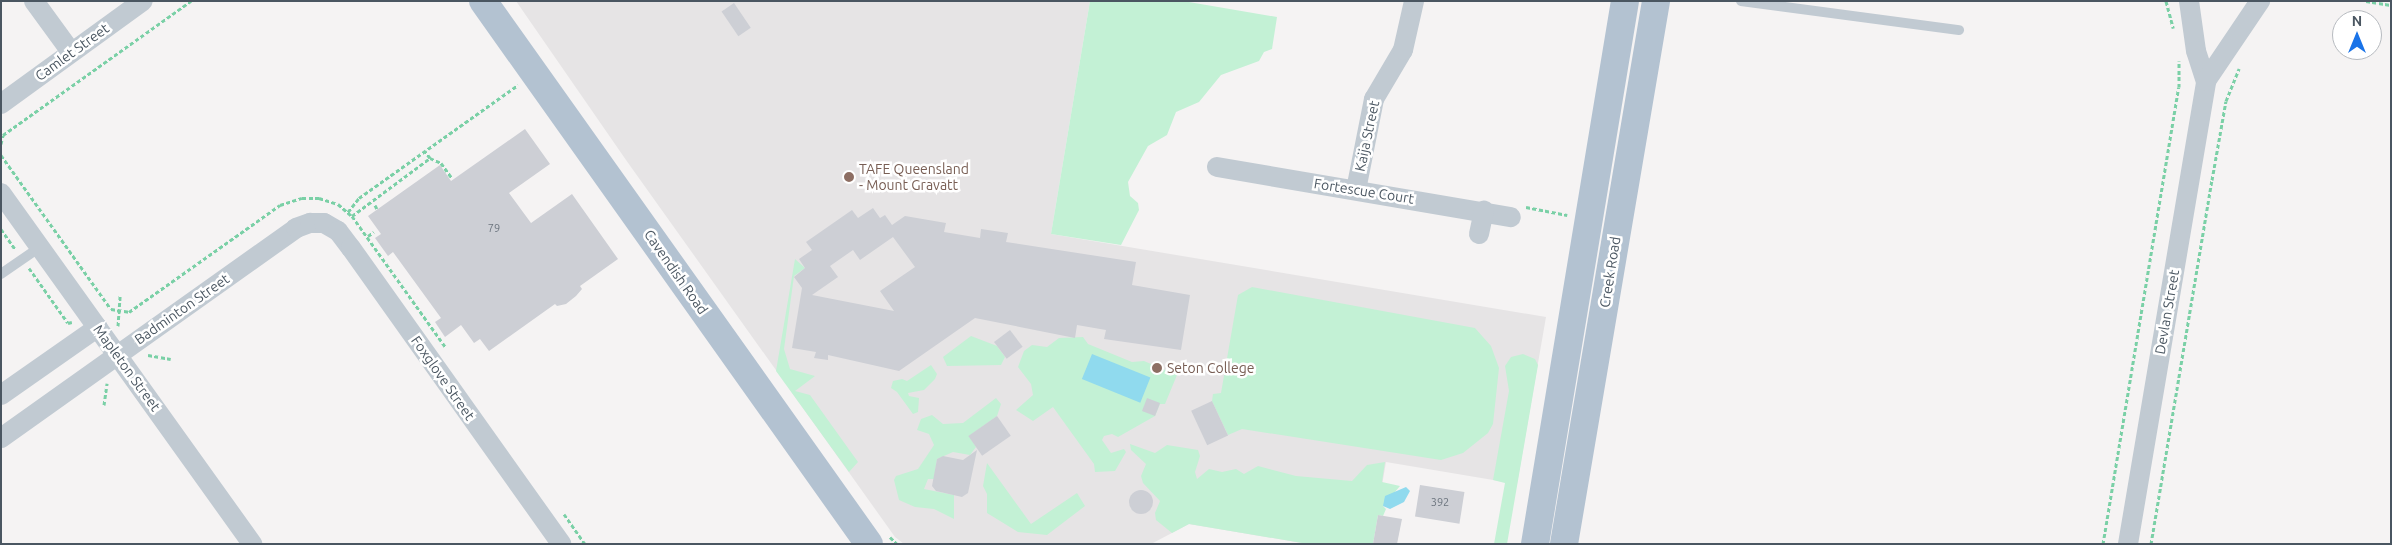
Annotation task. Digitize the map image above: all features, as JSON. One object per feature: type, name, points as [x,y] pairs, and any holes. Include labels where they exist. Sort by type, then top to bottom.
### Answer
[{"type":"main road","name":"Cavendish Road","points":[[483,1],[869,544]]},
{"type":"main road","name":"Creek Road","points":[[1535,544],[1625,1]]},
{"type":"main road","name":"Creek Road","points":[[1564,544],[1656,1]]},
{"type":"street","points":[[34,1],[72,52]]},
{"type":"street","name":"Camlet Street","points":[[1,104],[143,1]]},
{"type":"street","name":"Kaija Street","points":[[1356,190],[1374,99],[1403,50],[1414,1]]},
{"type":"street","name":"Devlan Street","points":[[2189,1],[2196,51],[2206,81]]},
{"type":"street","name":"Devlan Street","points":[[2128,544],[2206,81],[2260,1]]},
{"type":"street","name":"Fortescue Court","points":[[1217,167],[1511,217]]},
{"type":"street","name":"Mapleton Street","points":[[1,193],[252,544]]},
{"type":"street","points":[[1479,234],[1484,212]]},
{"type":"street","name":"Badminton Street","points":[[1,438],[296,228],[317,222]]},
{"type":"street","name":"Foxglove Street","points":[[317,222],[338,231],[561,544]]},
{"type":"street","points":[[1,395],[98,327]]},
{"type":"lane","points":[[1742,1],[1959,30]]},
{"type":"lane","points":[[1,274],[40,247]]},
{"type":"path","points":[[1,144],[3,135],[191,1]]},
{"type":"path","points":[[2166,1],[2174,29]]},
{"type":"path","points":[[2366,1],[2391,5]]},
{"type":"path","points":[[2103,544],[2180,87],[2179,58]]},
{"type":"path","points":[[2152,544],[2226,100],[2233,77],[2244,60]]},
{"type":"path","points":[[348,212],[359,198],[519,84]]},
{"type":"path","points":[[425,151],[430,158],[441,163],[452,178]]},
{"type":"path","points":[[1,155],[111,309],[129,312],[289,201],[319,198],[338,204],[352,216],[450,353]]},
{"type":"path","points":[[352,216],[430,158]]},
{"type":"path","points":[[1511,217],[1527,207],[1567,215]]},
{"type":"path","points":[[368,236],[374,232]]},
{"type":"path","points":[[117,333],[120,295]]},
{"type":"path","points":[[155,356],[171,358]]},
{"type":"path","points":[[104,405],[106,391]]},
{"type":"path","points":[[563,512],[586,544]]},
{"type":"shaded area","name":"Seton College","points":[[516,1],[1090,1],[1051,234],[1546,317],[1517,484],[1386,462],[1372,544],[1308,544],[1189,524],[1151,544],[904,544],[895,537],[626,160]]},
{"type":"green space","points":[[1090,1],[1183,1],[1277,17],[1272,49],[1264,52],[1259,61],[1221,75],[1199,102],[1176,112],[1167,135],[1148,146],[1128,182],[1130,196],[1138,203],[1139,210],[1121,245],[1051,234]]},
{"type":"green space","points":[[795,259],[805,268],[794,276],[784,349],[790,369],[815,376],[795,391],[810,395],[858,462],[849,472],[776,371]]},
{"type":"green space","points":[[1252,287],[1475,328],[1491,346],[1499,368],[1493,424],[1488,433],[1463,453],[1441,460],[1242,429],[1228,435],[1212,401],[1213,394],[1221,393],[1238,295]]},
{"type":"green space","points":[[971,336],[997,346],[1005,357],[1001,365],[947,366],[943,357]]},
{"type":"green space","points":[[1083,337],[1088,344],[1132,362],[1144,361],[1177,375],[1165,404],[1160,404],[1155,416],[1118,437],[1112,434],[1104,436],[1102,440],[1111,453],[1124,449],[1126,452],[1115,471],[1095,472],[1094,464],[1053,407],[1033,421],[1016,410],[1033,395],[1031,384],[1018,367],[1024,351],[1032,345],[1047,347],[1059,338]]},
{"type":"green space","points":[[1523,354],[1535,359],[1538,365],[1507,544],[1494,544],[1505,483],[1493,480],[1509,391],[1505,366],[1511,357]]},
{"type":"green space","points":[[931,365],[937,374],[935,379],[924,390],[908,393],[909,396],[919,398],[918,412],[913,414],[897,392],[891,388],[893,381],[902,379],[907,381]]},
{"type":"green space","points":[[996,398],[1001,404],[997,416],[969,436],[976,447],[970,455],[953,452],[937,459],[934,479],[928,479],[924,489],[954,495],[954,519],[934,509],[915,507],[899,500],[894,480],[896,476],[918,469],[934,445],[929,434],[917,430],[921,419],[932,415],[943,424],[963,423]]},
{"type":"green space","points":[[1130,444],[1155,453],[1167,445],[1198,450],[1200,456],[1195,472],[1197,479],[1209,469],[1222,472],[1236,469],[1244,474],[1258,466],[1296,476],[1352,481],[1367,465],[1385,462],[1382,482],[1400,486],[1383,506],[1386,509],[1383,516],[1378,515],[1373,544],[1308,544],[1189,524],[1172,533],[1156,520],[1155,513],[1160,501],[1143,483],[1141,476],[1146,464],[1131,450]]},
{"type":"green space","points":[[987,463],[1031,524],[1077,493],[1085,506],[1047,535],[1018,532],[987,513],[987,494],[983,486]]},
{"type":"water","points":[[1092,354],[1150,378],[1140,403],[1082,379]]},
{"type":"water","points":[[1406,487],[1410,491],[1404,502],[1390,509],[1383,506],[1385,496]]},
{"type":"building","points":[[734,3],[751,28],[738,36],[722,11]]},
{"type":"building","points":[[525,129],[550,164],[509,193],[531,223],[572,194],[618,259],[580,286],[582,289],[566,304],[557,306],[555,304],[489,351],[480,339],[474,343],[461,325],[445,337],[435,322],[441,318],[393,252],[388,256],[375,238],[381,234],[368,216],[440,165],[451,181]]},
{"type":"building","points":[[873,208],[880,218],[885,215],[892,225],[905,216],[946,223],[944,232],[980,238],[981,229],[1008,233],[1006,242],[1136,262],[1132,285],[1190,295],[1181,350],[1104,339],[1106,330],[1077,325],[1075,338],[975,318],[899,371],[828,355],[828,360],[814,358],[816,352],[792,348],[802,288],[794,277],[805,268],[799,259],[812,250],[806,242],[852,210],[858,218]],"holes":[[[893,237],[915,267],[880,291],[894,311],[812,295],[838,277],[830,266],[853,250],[860,260]]]},
{"type":"building","points":[[1010,330],[1023,347],[1007,359],[994,342]]},
{"type":"building","points":[[1147,398],[1160,403],[1155,416],[1142,411]]},
{"type":"building","points":[[1212,401],[1228,435],[1207,445],[1191,411]]},
{"type":"building","points":[[997,416],[1011,436],[982,456],[968,436]]},
{"type":"building","points":[[977,450],[968,493],[962,497],[936,491],[932,486],[937,459],[943,456],[963,460]]},
{"type":"building","points":[[1420,485],[1464,492],[1459,524],[1415,517]]},
{"type":"building","points":[[1141,490],[1149,494],[1153,502],[1149,510],[1141,514],[1133,510],[1129,502],[1133,494]]},
{"type":"building","points":[[1378,515],[1402,519],[1397,544],[1373,544]]},
{"type":"place","name":"TAFE Queensland - Mount Gravatt","points":[[849,177]]},
{"type":"place","name":"Seton College","points":[[1157,368]]}]
